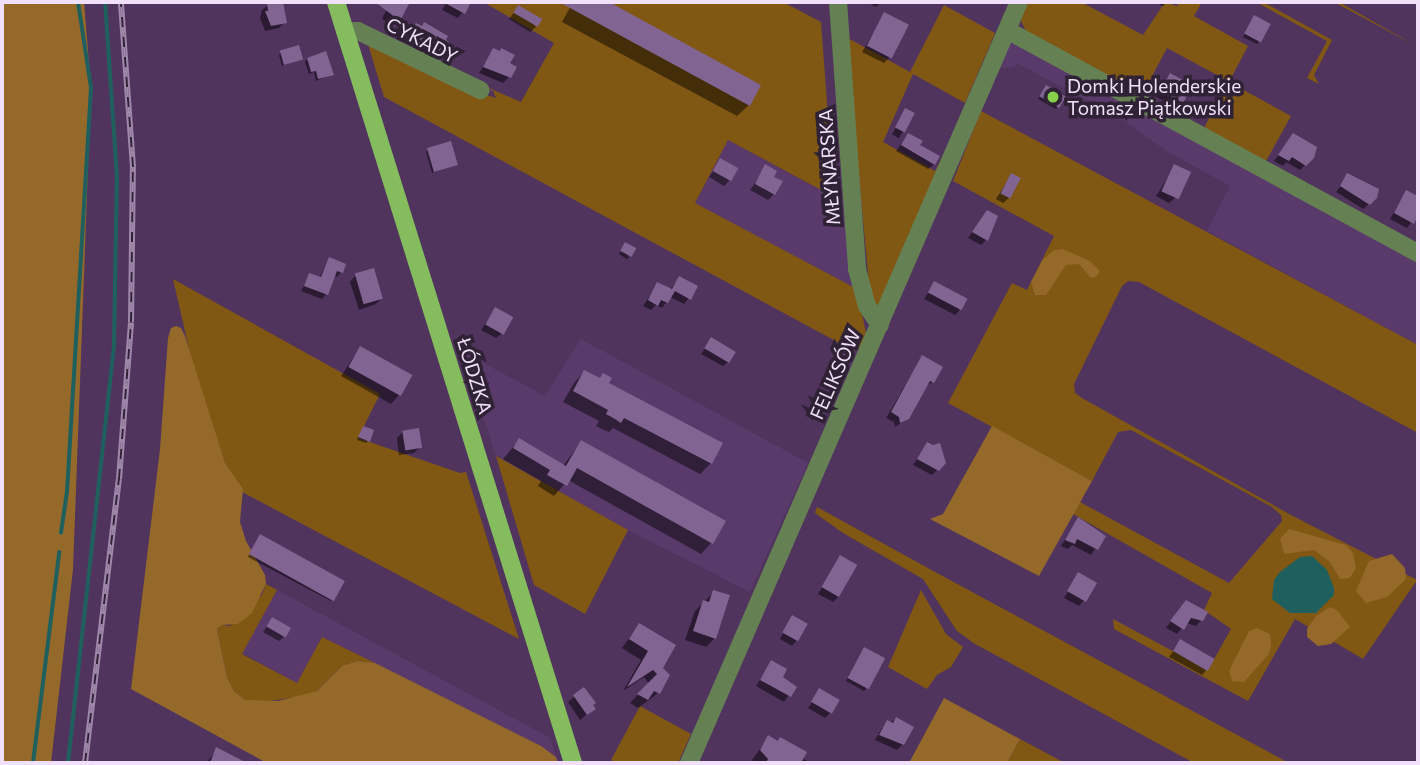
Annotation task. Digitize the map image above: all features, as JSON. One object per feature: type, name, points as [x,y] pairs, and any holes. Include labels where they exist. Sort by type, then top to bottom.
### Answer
[{"type":"main road","name":"ŁÓDZKA","points":[[336,2],[573,763]]},
{"type":"street","name":"MŁYNARSKA","points":[[838,2],[858,269],[867,306],[880,325]]},
{"type":"street","name":"FELIKSÓW","points":[[689,763],[1019,2]]},
{"type":"street","name":"CYKADY","points":[[345,31],[358,30],[480,90]]},
{"type":"street","points":[[1007,30],[1418,253]]},
{"type":"shaded area","points":[[2,2],[84,2],[91,88],[73,569],[51,763],[2,763]]},
{"type":"shaded area","points":[[483,2],[783,2],[821,22],[834,197],[728,140],[695,203],[857,289],[867,338],[864,343],[854,351],[384,97],[367,41],[461,87],[496,98],[493,91],[475,82],[521,102],[554,43]]},
{"type":"shaded area","points":[[1028,2],[1081,2],[1143,35],[1165,2],[1177,6],[1179,2],[1202,2],[1194,16],[1248,46],[1229,82],[1291,116],[1265,163],[1203,130],[1228,81],[1167,48],[1141,97],[1028,35],[1020,19]]},
{"type":"shaded area","points":[[1256,2],[1263,2],[1332,40],[1314,75],[1319,84],[1307,78],[1327,41]]},
{"type":"shaded area","points":[[1334,2],[1339,2],[1418,47]]},
{"type":"shaded area","points":[[944,5],[995,33],[965,103],[913,74],[883,142],[935,171],[947,148],[873,327],[846,37],[910,72]]},
{"type":"shaded area","points":[[1011,41],[1418,261],[1418,345],[1207,231],[1230,186],[1165,150],[1123,120],[1017,63],[1014,67],[999,68]]},
{"type":"shaded area","points":[[981,111],[1418,345],[1418,433],[1139,282],[1128,281],[1122,286],[1074,384],[1075,393],[1082,398],[1291,515],[1417,580],[1363,659],[1295,619],[1248,701],[1114,629],[1113,619],[1208,670],[1231,629],[1204,610],[1212,593],[1073,514],[1080,502],[1229,583],[1282,521],[1281,515],[1272,507],[1131,430],[1118,432],[1092,481],[948,403],[1012,283],[1027,290],[1054,236],[953,181]]},
{"type":"shaded area","points":[[728,140],[849,206],[857,289],[695,204]]},
{"type":"shaded area","points":[[1063,249],[1090,261],[1100,271],[1096,277],[1091,278],[1079,264],[1066,265],[1046,295],[1035,295],[1031,282],[1042,261],[1054,250]]},
{"type":"shaded area","points":[[173,279],[380,394],[358,438],[460,473],[466,472],[519,639],[242,492],[225,463],[195,375]]},
{"type":"shaded area","points":[[171,328],[181,328],[185,336],[225,463],[243,489],[240,522],[246,541],[265,575],[266,584],[252,613],[238,624],[222,625],[217,629],[227,677],[234,691],[245,700],[278,701],[317,691],[342,666],[357,661],[375,663],[541,746],[556,757],[558,763],[267,763],[131,689],[160,449],[168,338]]},
{"type":"shaded area","points":[[581,339],[808,463],[750,592],[578,505],[496,456],[463,352],[545,396]]},
{"type":"shaded area","points":[[992,426],[1092,481],[1039,576],[930,519],[943,514]]},
{"type":"shaded area","points":[[496,456],[628,530],[585,614],[534,585]]},
{"type":"shaded area","points":[[817,507],[1289,763],[1194,763],[975,644],[957,631],[923,579],[843,533],[815,513]]},
{"type":"shaded area","points":[[1289,529],[1346,545],[1353,553],[1356,568],[1350,578],[1340,579],[1330,562],[1314,550],[1284,554],[1280,539]]},
{"type":"shaded area","points":[[1392,554],[1405,568],[1406,579],[1387,597],[1366,603],[1356,591],[1369,561]]},
{"type":"shaded area","points":[[1312,556],[1327,570],[1334,595],[1316,613],[1290,613],[1272,599],[1274,580],[1300,557]]},
{"type":"shaded area","points":[[266,584],[277,590],[242,654],[297,683],[322,637],[375,663],[357,661],[342,666],[317,691],[302,696],[258,703],[245,700],[234,691],[227,677],[217,629],[222,625],[230,626],[262,595]]},
{"type":"shaded area","points":[[277,590],[550,738],[556,757],[541,746],[322,637],[297,683],[242,653]]},
{"type":"shaded area","points":[[921,590],[946,634],[963,647],[951,667],[937,675],[927,689],[888,667]]},
{"type":"shaded area","points":[[1330,607],[1337,610],[1350,627],[1331,644],[1318,646],[1307,637],[1307,629],[1316,616]]},
{"type":"shaded area","points":[[1257,628],[1270,634],[1271,647],[1268,655],[1244,682],[1232,681],[1229,671],[1249,631]]},
{"type":"shaded area","points":[[944,698],[1020,739],[1007,763],[909,763]]},
{"type":"shaded area","points":[[640,706],[691,734],[678,763],[618,763],[611,760]]},
{"type":"shaded area","points":[[1020,739],[1065,763],[1007,763]]},
{"type":"building","points":[[283,2],[287,23],[271,26],[265,11],[268,11],[267,3]]},
{"type":"building","points":[[375,2],[410,2],[400,21]]},
{"type":"building","points":[[443,2],[471,2],[465,14]]},
{"type":"building","points":[[559,2],[609,2],[761,85],[750,106]]},
{"type":"building","points":[[518,5],[542,19],[538,27],[514,13]]},
{"type":"building","points":[[884,12],[909,25],[892,59],[867,46]]},
{"type":"building","points":[[1254,15],[1271,24],[1261,42],[1244,34]]},
{"type":"building","points":[[424,22],[448,36],[446,40],[450,43],[442,58],[431,52],[433,48],[410,35],[416,23],[422,26]]},
{"type":"building","points":[[299,45],[303,59],[284,65],[280,51]]},
{"type":"building","points":[[493,48],[500,51],[501,48],[515,55],[510,63],[517,67],[511,78],[483,67]]},
{"type":"building","points":[[326,51],[334,75],[318,79],[316,71],[311,72],[307,58]]},
{"type":"building","points":[[1170,73],[1193,86],[1183,103],[1160,90]]},
{"type":"building","points":[[1046,85],[1066,97],[1059,108],[1039,96]]},
{"type":"building","points":[[905,108],[915,113],[905,133],[895,128]]},
{"type":"building","points":[[908,133],[923,141],[920,145],[940,156],[935,165],[901,145]]},
{"type":"building","points":[[1293,133],[1317,147],[1314,158],[1306,166],[1292,157],[1289,161],[1278,155]]},
{"type":"building","points":[[451,141],[458,165],[434,172],[427,148]]},
{"type":"building","points":[[720,158],[738,168],[731,181],[713,171]]},
{"type":"building","points":[[765,164],[777,171],[774,177],[783,181],[775,195],[755,184]]},
{"type":"building","points":[[1174,164],[1191,172],[1179,199],[1161,191]]},
{"type":"building","points":[[1011,173],[1021,178],[1010,198],[1001,193]]},
{"type":"building","points":[[1347,173],[1379,189],[1377,198],[1370,205],[1340,186]]},
{"type":"building","points":[[1406,190],[1418,196],[1418,216],[1414,224],[1394,213]]},
{"type":"building","points":[[987,210],[998,216],[988,241],[972,232]]},
{"type":"building","points":[[625,242],[636,248],[632,257],[620,251]]},
{"type":"building","points":[[329,257],[346,264],[343,273],[337,271],[328,295],[304,286],[309,273],[321,277]]},
{"type":"building","points":[[374,268],[383,299],[364,304],[355,274]]},
{"type":"building","points":[[679,276],[698,286],[691,300],[675,291],[668,303],[661,300],[658,306],[648,300],[657,282],[672,289]]},
{"type":"building","points":[[934,281],[968,299],[961,310],[928,292]]},
{"type":"building","points":[[495,307],[513,317],[504,335],[485,324]]},
{"type":"building","points":[[711,337],[736,352],[729,363],[704,348]]},
{"type":"building","points":[[360,346],[412,375],[401,396],[348,367]]},
{"type":"building","points":[[922,355],[943,367],[934,383],[930,381],[909,419],[900,423],[899,417],[891,412]]},
{"type":"building","points":[[584,370],[600,378],[603,373],[612,378],[609,383],[723,443],[712,464],[624,418],[621,423],[606,414],[608,410],[573,391]]},
{"type":"building","points":[[363,426],[374,430],[370,442],[358,437]]},
{"type":"building","points":[[419,428],[422,448],[405,450],[402,431]]},
{"type":"building","points":[[519,438],[566,466],[581,440],[726,521],[713,544],[577,468],[567,486],[547,475],[550,470],[513,448]]},
{"type":"building","points":[[927,442],[933,445],[940,443],[946,463],[939,471],[917,459]]},
{"type":"building","points":[[1078,517],[1106,536],[1098,550],[1077,539],[1075,544],[1065,540]]},
{"type":"building","points":[[260,534],[345,581],[334,601],[249,554]]},
{"type":"building","points":[[840,555],[857,565],[839,597],[822,587]]},
{"type":"building","points":[[1078,572],[1097,583],[1086,602],[1067,591]]},
{"type":"building","points":[[713,590],[730,595],[716,639],[693,631],[703,600],[709,602]]},
{"type":"building","points":[[1186,600],[1208,612],[1203,621],[1191,618],[1184,630],[1170,621]]},
{"type":"building","points":[[792,615],[808,624],[798,641],[782,632]]},
{"type":"building","points":[[272,617],[291,628],[286,638],[266,627]]},
{"type":"building","points":[[639,623],[676,645],[663,668],[670,675],[660,694],[654,691],[648,700],[637,694],[657,674],[653,670],[627,687],[648,651],[629,639]]},
{"type":"building","points":[[1180,639],[1215,659],[1208,671],[1173,651]]},
{"type":"building","points":[[864,647],[885,658],[869,689],[848,678]]},
{"type":"building","points":[[771,660],[787,669],[783,677],[797,687],[791,697],[760,680]]},
{"type":"building","points":[[584,687],[596,703],[593,705],[596,709],[587,715],[573,695]]},
{"type":"building","points":[[819,688],[840,700],[832,714],[811,702]]},
{"type":"building","points":[[896,717],[914,727],[904,745],[879,735],[887,720],[893,723]]},
{"type":"building","points":[[768,735],[778,741],[780,737],[807,752],[801,763],[766,763],[768,759],[760,750]]},
{"type":"building","points":[[216,747],[247,763],[210,763]]},
{"type":"waterway","points":[[61,533],[67,492],[91,88],[78,2]]},
{"type":"waterway","points":[[68,763],[114,343],[117,177],[105,2]]},
{"type":"waterway","points":[[33,763],[59,553]]},
{"type":"railway","points":[[85,763],[119,479],[131,322],[133,167],[121,2]]},
{"type":"place","name":"Domki Holenderskie Tomasz Piątkowski","points":[[1053,97]]}]
